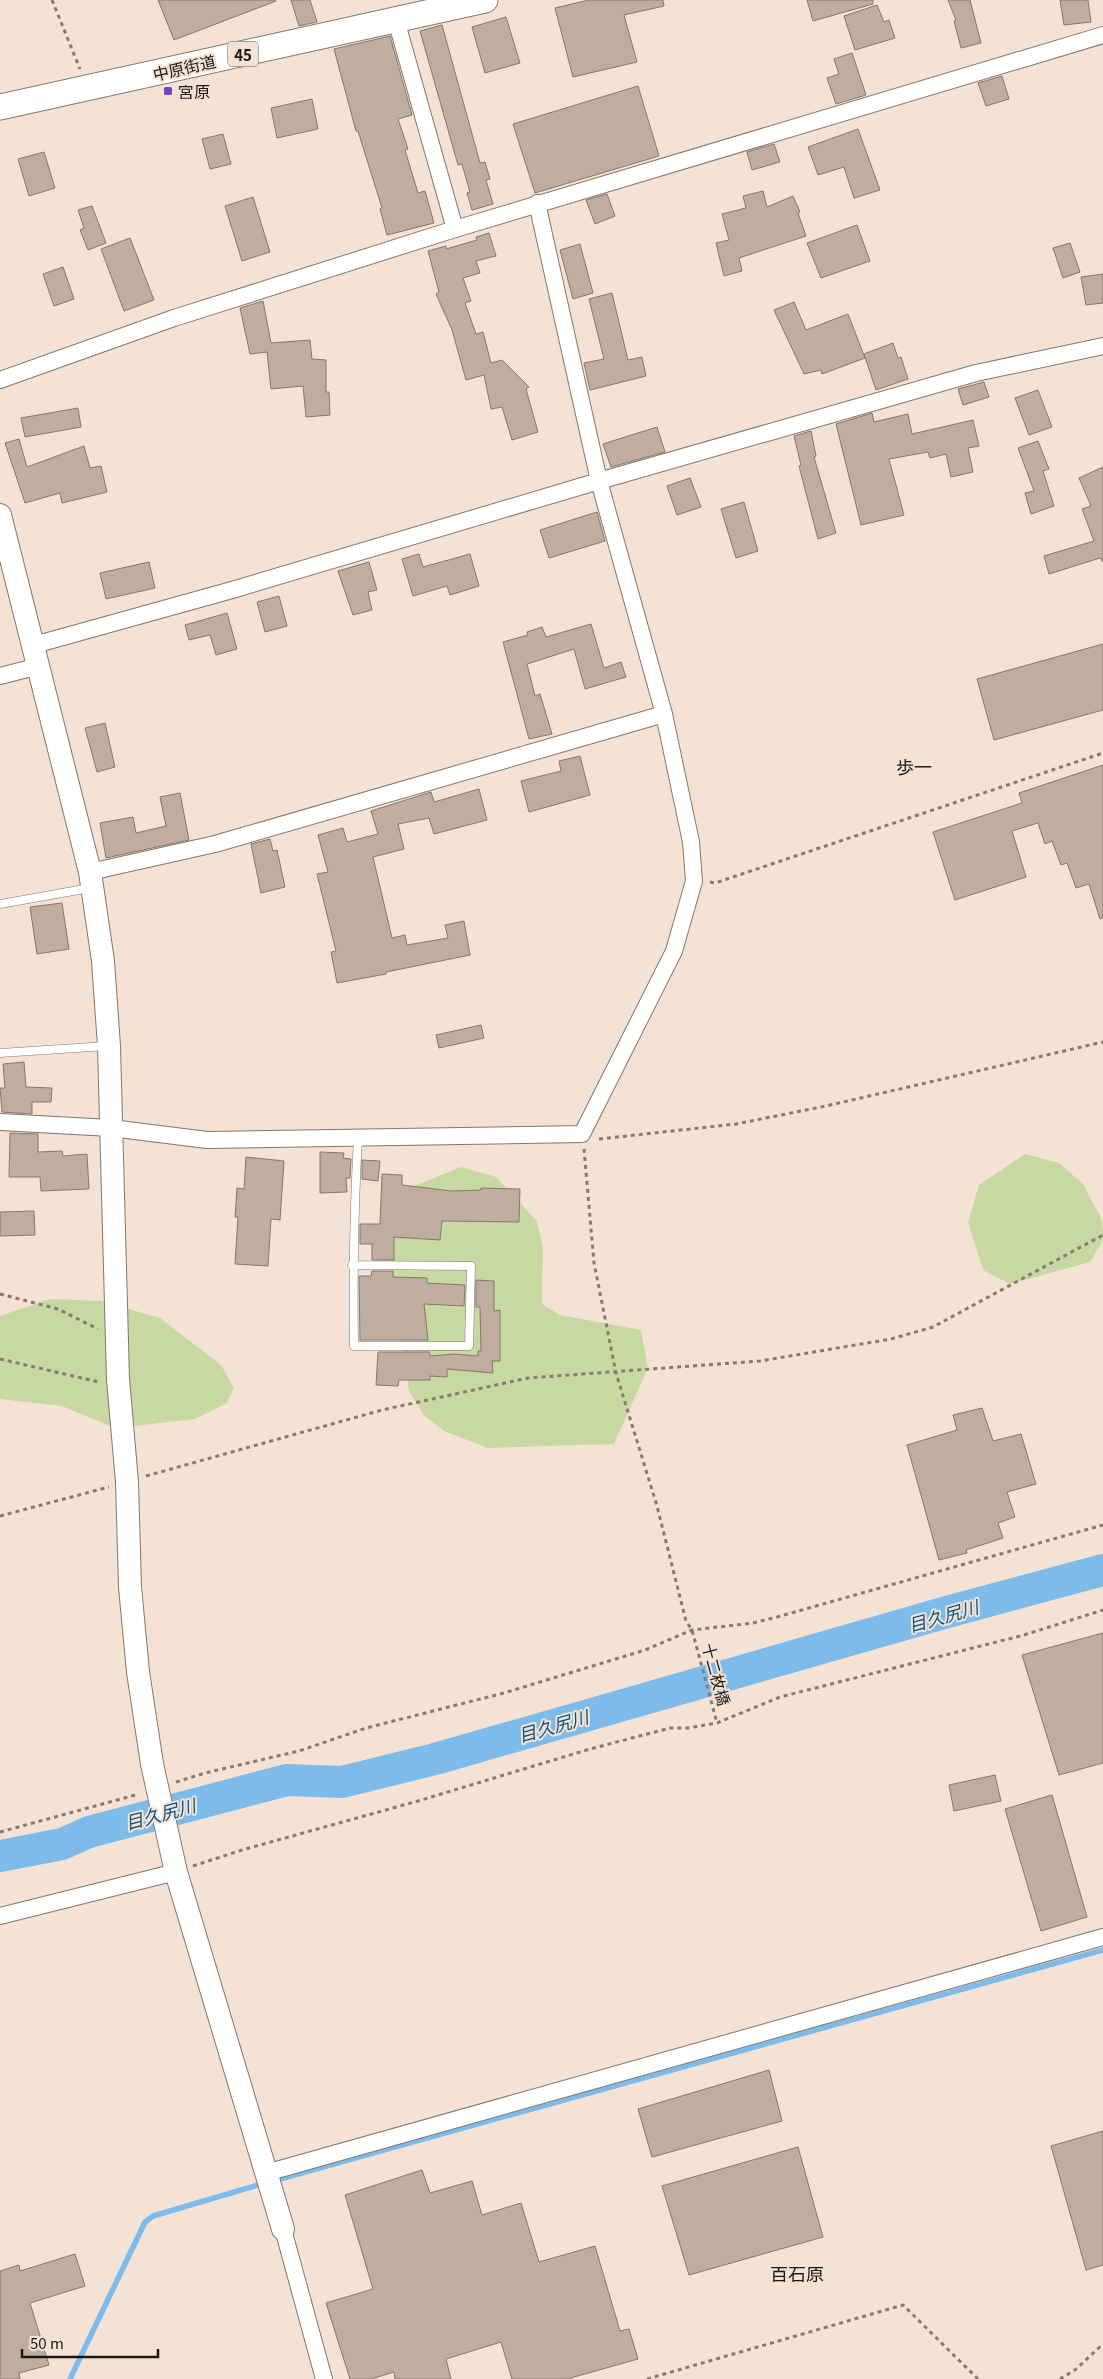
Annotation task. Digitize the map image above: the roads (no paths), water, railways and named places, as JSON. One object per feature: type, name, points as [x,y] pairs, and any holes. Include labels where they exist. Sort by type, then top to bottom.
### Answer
[{"type":"main road","name":"中原街道","points":[[0,107],[485,0]]},
{"type":"street","points":[[396,20],[455,229]]},
{"type":"street","points":[[0,380],[174,318],[537,203],[1103,35]]},
{"type":"street","points":[[0,1122],[110,1128],[207,1140],[583,1137],[674,952],[694,881],[691,842],[664,714],[599,481],[537,203]]},
{"type":"street","points":[[0,676],[36,656],[232,590],[599,481],[976,373],[1103,346]]},
{"type":"street","points":[[0,515],[91,880],[103,961],[109,1046],[116,1338],[127,1482],[130,1587],[138,1672],[158,1791],[176,1868],[283,2229],[324,2379]]},
{"type":"street","points":[[91,880],[664,714]]},
{"type":"street","points":[[0,1916],[176,1868]]},
{"type":"street","points":[[266,2173],[1103,1937]]},
{"type":"lane","points":[[0,904],[91,880]]},
{"type":"lane","points":[[0,1053],[109,1046]]},
{"type":"lane","points":[[352,1265],[471,1266],[469,1346],[354,1346],[352,1265],[358,1138]]},
{"type":"waterway","name":"目久尻川","points":[[0,1856],[62,1844],[89,1832],[287,1780],[342,1782],[435,1759],[947,1612],[1103,1570]]},
{"type":"waterway","points":[[280,2179],[1103,1950]]},
{"type":"waterway","points":[[70,2379],[145,2222],[153,2216],[258,2185]]},
{"type":"place","name":"宮原","points":[[168,91]]},
{"type":"district","name":"歩一","points":[[914,766]]},
{"type":"district","name":"百石原","points":[[797,2273]]}]
